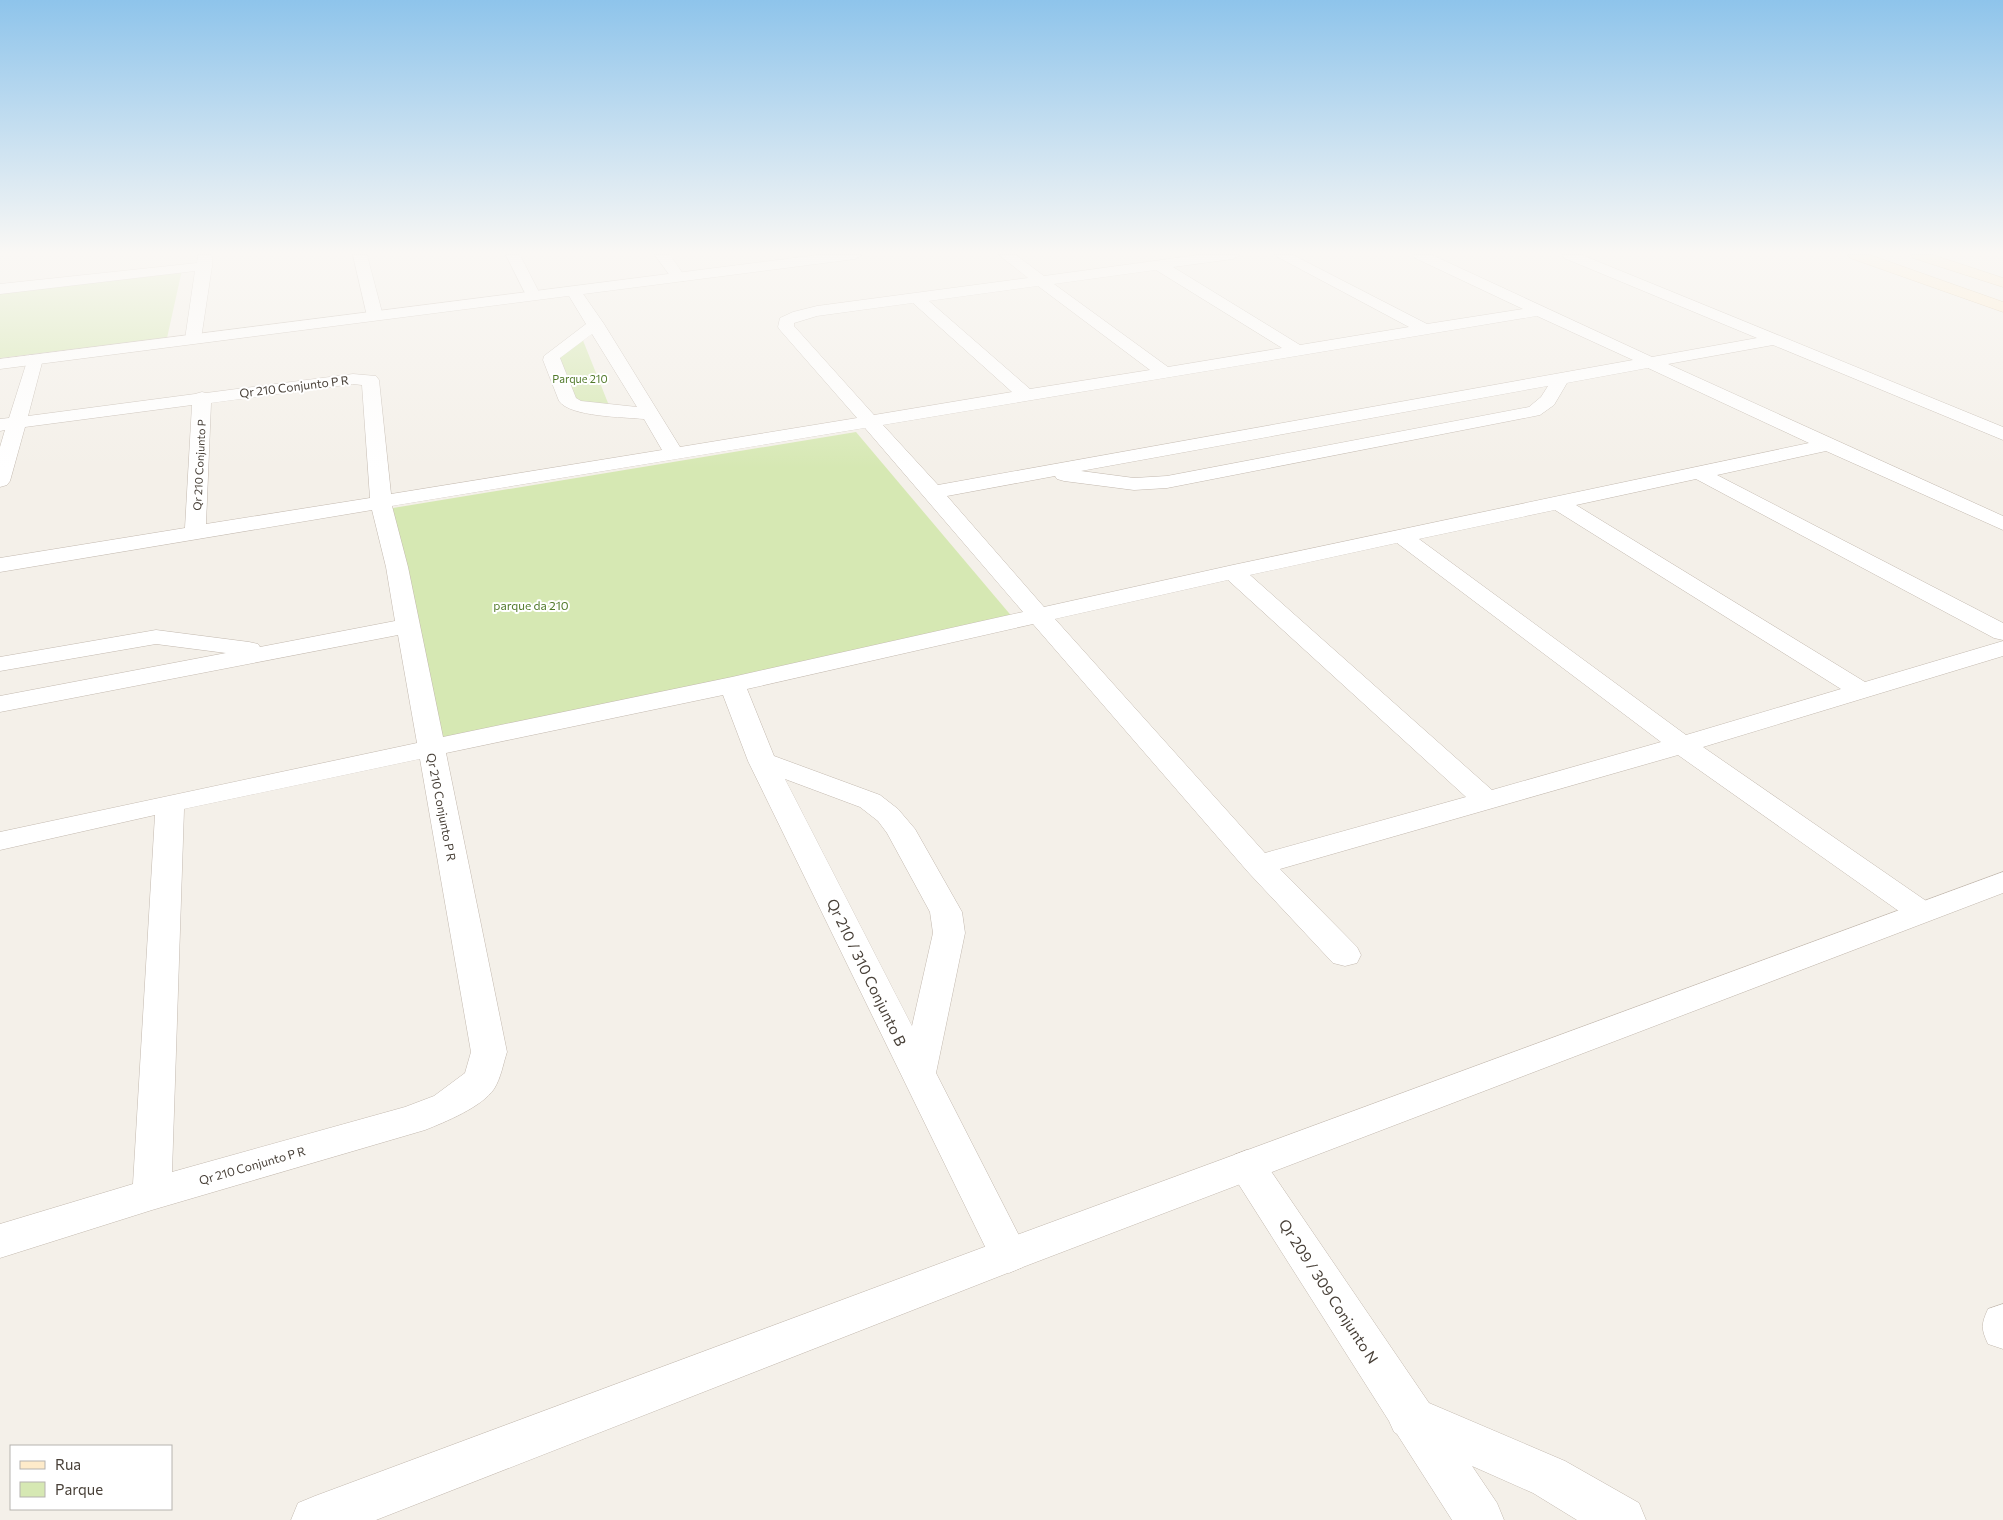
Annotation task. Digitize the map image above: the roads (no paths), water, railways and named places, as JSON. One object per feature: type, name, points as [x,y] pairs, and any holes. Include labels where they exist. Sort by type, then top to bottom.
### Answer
[{"type":"street","points":[[193,339],[195,326]]},
{"type":"street","points":[[0,364],[297,326]]},
{"type":"street","points":[[593,326],[552,356],[551,360],[568,401],[577,406],[649,414]]},
{"type":"street","points":[[597,326],[674,453]]},
{"type":"street","points":[[786,326],[1259,864],[1345,955]]},
{"type":"street","points":[[948,326],[1026,395]]},
{"type":"street","points":[[1103,326],[1165,373]]},
{"type":"street","points":[[1257,326],[1298,351]]},
{"type":"street","points":[[1416,326],[1424,330]]},
{"type":"street","points":[[0,565],[1448,326]]},
{"type":"street","points":[[1570,326],[2003,524]]},
{"type":"street","points":[[1740,326],[2003,434]]},
{"type":"street","points":[[933,492],[1774,340]]},
{"type":"street","points":[[0,481],[9,423],[35,359]]},
{"type":"street","points":[[1038,472],[1134,484],[1167,482],[1534,411],[1545,405],[1560,378]]},
{"type":"street","name":"Qr 210 Conjunto P R","points":[[0,1241],[152,1194],[412,1120],[447,1106],[480,1082],[489,1052],[397,567],[381,502],[370,380],[352,379],[9,423]]},
{"type":"street","name":"Qr 210 Conjunto P","points":[[195,533],[202,397]]},
{"type":"street","points":[[0,841],[170,803],[732,685],[1233,572],[1828,445]]},
{"type":"street","points":[[1697,472],[2003,633]]},
{"type":"street","points":[[1557,502],[1862,691]]},
{"type":"street","points":[[1401,536],[1682,744],[1920,912]]},
{"type":"street","points":[[1233,572],[1485,799]]},
{"type":"street","points":[[0,704],[408,626]]},
{"type":"street","points":[[0,664],[156,637],[270,652]]},
{"type":"street","points":[[1259,864],[1682,744],[2003,648]]},
{"type":"street","name":"Qr 210 / 310 Conjunto B","points":[[732,685],[762,761],[1009,1255]]},
{"type":"street","points":[[762,761],[870,801],[888,815],[900,829],[946,912],[949,932],[945,956],[918,1074]]},
{"type":"street","points":[[152,1194],[170,803]]},
{"type":"street","points":[[315,1520],[1009,1255],[2003,882]]},
{"type":"street","name":"Qr 209 / 309 Conjunto N","points":[[1247,1166],[1410,1417],[1480,1520]]},
{"type":"street","points":[[2003,1323],[2003,1330]]},
{"type":"street","points":[[1410,1417],[1549,1477],[1622,1520]]},
{"type":"park label","name":"Parque 210","points":[[580,378]]},
{"type":"park label","name":"parque da 210","points":[[531,605]]}]
